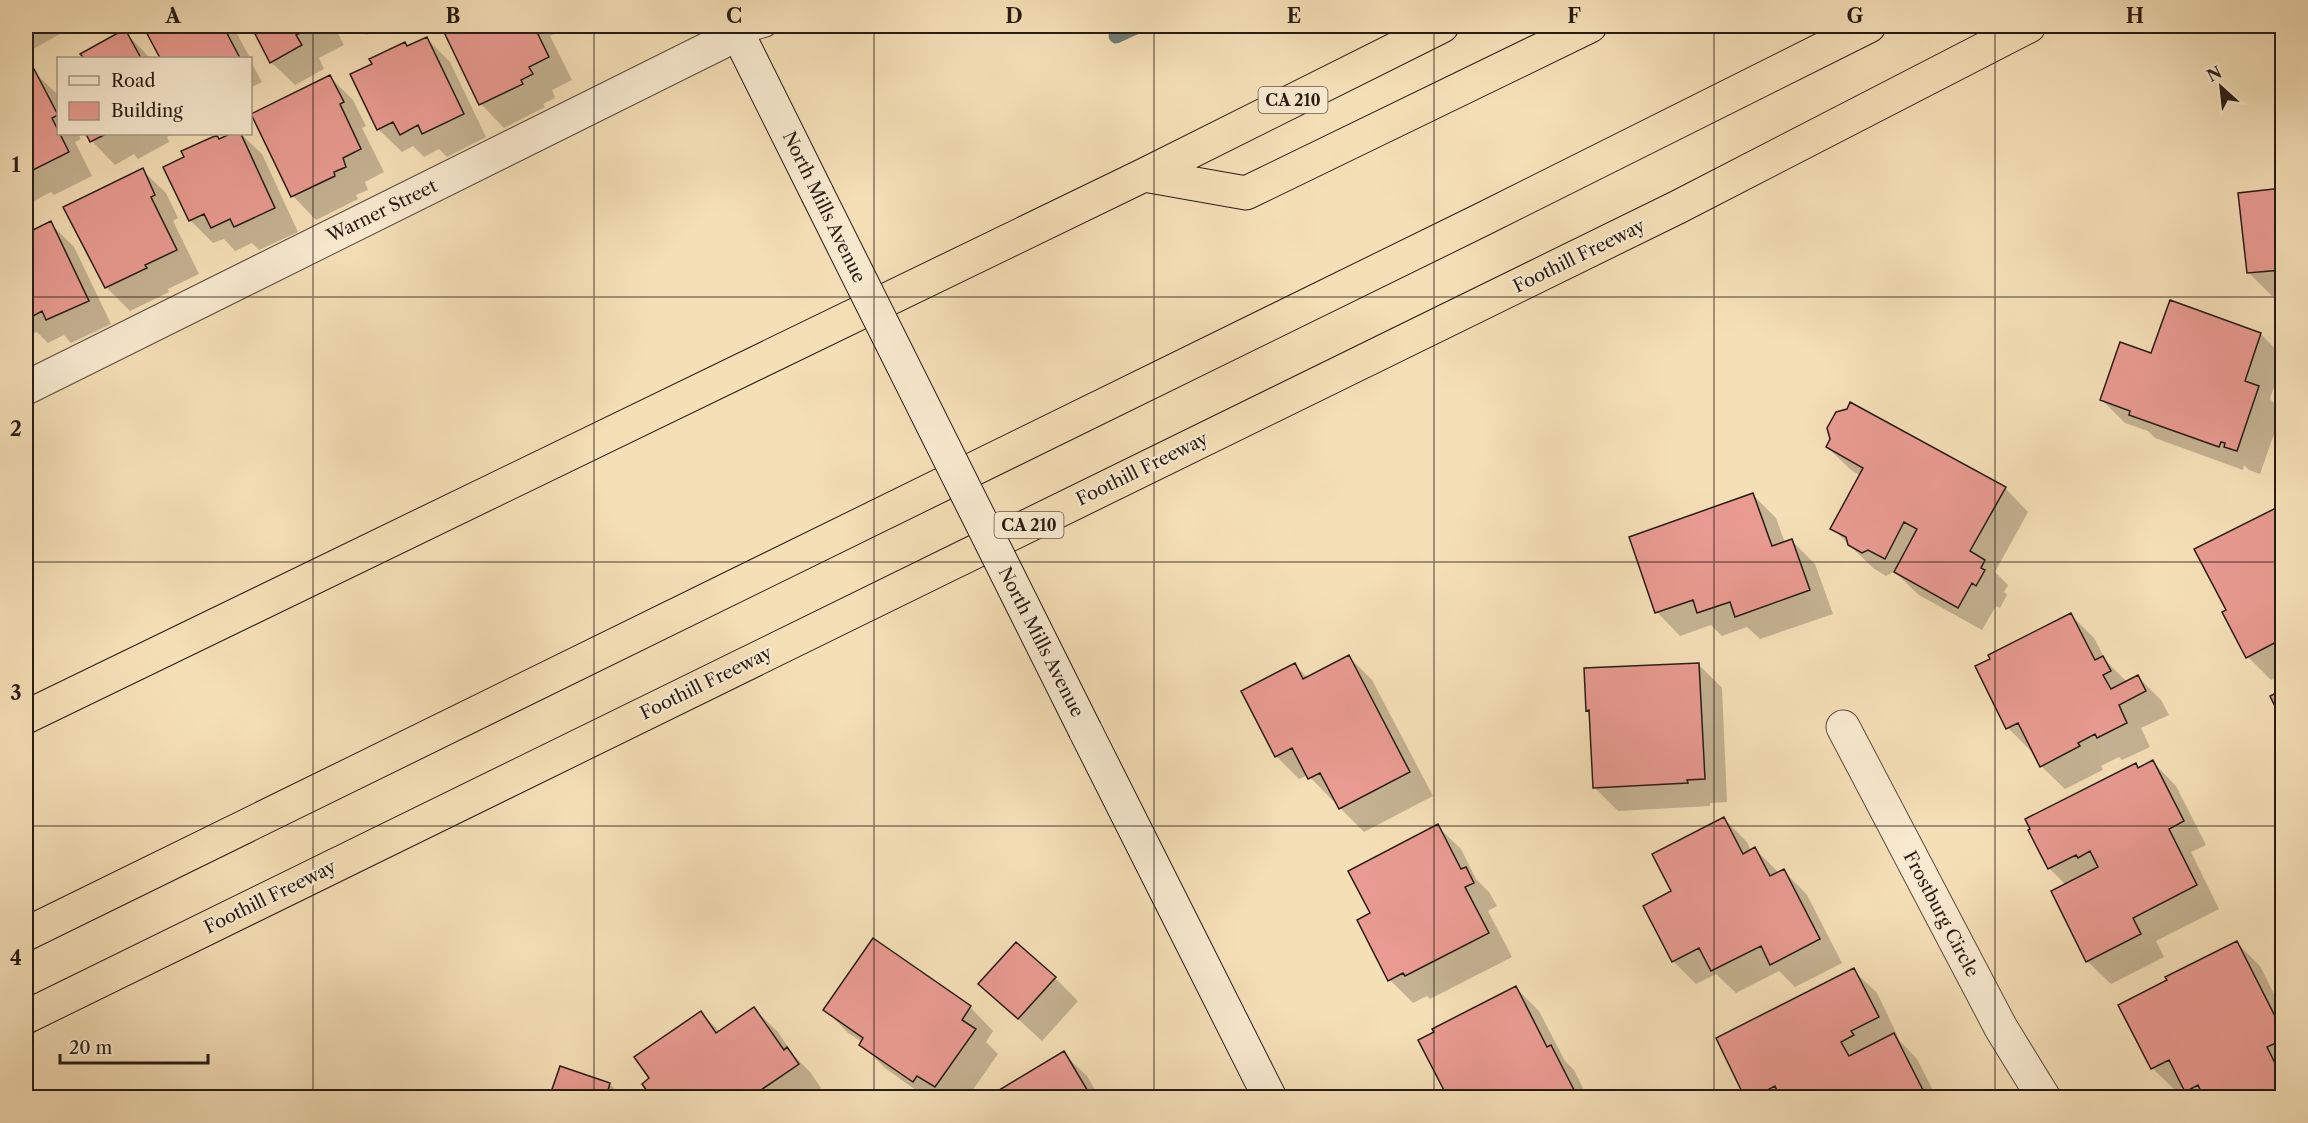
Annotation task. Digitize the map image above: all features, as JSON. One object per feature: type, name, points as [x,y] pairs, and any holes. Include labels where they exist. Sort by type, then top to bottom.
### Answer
[{"type":"highway","name":"CA 210","points":[[26,717],[1144,175],[1442,26]]},
{"type":"highway","points":[[1144,175],[1246,193],[1590,26]]},
{"type":"highway","points":[[26,934],[1417,252],[1869,26]]},
{"type":"highway","name":"Foothill Freeway","points":[[26,1017],[1678,207],[2029,26]]},
{"type":"street","name":"North Mills Avenue","points":[[746,28],[771,99],[1270,1098]]},
{"type":"street","name":"Warner Street","points":[[26,388],[746,28]]},
{"type":"street","name":"Frostburg Circle","points":[[1843,727],[2001,1028],[2044,1098]]},
{"type":"building","points":[[143,26],[223,26],[239,57],[159,57]]},
{"type":"building","points":[[251,26],[314,26],[296,35],[302,45],[270,63]]},
{"type":"building","points":[[441,26],[534,26],[549,57],[529,67],[533,74],[521,80],[523,84],[479,105]]},
{"type":"building","points":[[125,29],[140,57],[83,57],[80,54]]},
{"type":"building","points":[[427,37],[464,114],[422,134],[418,125],[400,135],[393,122],[377,130],[350,74],[372,64],[369,59],[405,42],[407,46]]},
{"type":"building","points":[[34,69],[57,113],[52,118],[57,128],[57,135],[60,135],[69,152],[29,172],[28,169],[26,170],[26,73]]},
{"type":"building","points":[[330,75],[344,102],[340,104],[361,149],[343,158],[346,167],[334,172],[335,176],[291,197],[252,114]]},
{"type":"building","points":[[86,135],[104,135],[90,142]]},
{"type":"building","points":[[217,135],[219,139],[228,135],[241,135],[275,208],[234,227],[230,219],[211,228],[204,214],[189,221],[163,167],[184,157],[181,151]]},
{"type":"building","points":[[143,168],[155,195],[151,197],[177,250],[145,265],[147,268],[105,288],[63,207]]},
{"type":"building","points":[[2282,188],[2282,270],[2247,273],[2238,193]]},
{"type":"building","points":[[51,221],[89,301],[46,320],[42,311],[26,320],[26,229],[29,227],[31,231]]},
{"type":"building","points":[[2170,300],[2261,333],[2245,381],[2259,386],[2237,451],[2224,447],[2225,443],[2221,442],[2219,447],[2129,415],[2130,411],[2100,400],[2120,342],[2151,353]]},
{"type":"building","points":[[1850,402],[2006,487],[1970,551],[1985,560],[1981,568],[1985,570],[1976,586],[1972,583],[1958,608],[1894,572],[1917,529],[1904,522],[1885,559],[1868,550],[1862,553],[1848,545],[1846,537],[1830,529],[1863,468],[1826,447],[1830,439],[1827,428],[1836,412],[1847,409]]},
{"type":"building","points":[[1753,493],[1772,546],[1792,539],[1810,590],[1735,617],[1730,602],[1697,613],[1693,600],[1655,613],[1629,537]]},
{"type":"building","points":[[2278,507],[2282,508],[2282,639],[2246,658],[2222,612],[2226,610],[2194,549]]},
{"type":"building","points":[[2071,613],[2095,660],[2103,656],[2111,671],[2103,675],[2111,689],[2138,675],[2146,691],[2119,705],[2127,723],[2097,738],[2095,734],[2078,743],[2080,746],[2040,767],[2018,723],[2006,729],[1975,666],[1990,659],[1988,655]]},
{"type":"building","points":[[1349,655],[1410,772],[1339,809],[1320,773],[1308,779],[1292,748],[1275,757],[1241,691],[1295,663],[1303,679]]},
{"type":"building","points":[[1699,663],[1705,779],[1687,780],[1688,783],[1593,788],[1589,710],[1586,711],[1584,668]]},
{"type":"building","points":[[2282,690],[2282,721],[2270,696]]},
{"type":"building","points":[[2153,760],[2184,821],[2169,829],[2197,885],[2133,918],[2141,934],[2086,962],[2051,891],[2098,867],[2090,851],[2078,858],[2076,855],[2048,869],[2028,830],[2030,829],[2025,819],[2136,763],[2138,768]]},
{"type":"building","points":[[1724,817],[1743,854],[1755,847],[1770,876],[1784,869],[1820,939],[1770,965],[1761,946],[1711,971],[1699,948],[1672,962],[1643,906],[1671,891],[1652,854]]},
{"type":"building","points":[[1438,824],[1461,869],[1466,867],[1474,883],[1465,887],[1489,933],[1405,976],[1403,973],[1388,981],[1357,920],[1370,913],[1348,871]]},
{"type":"building","points":[[873,938],[971,1006],[962,1020],[976,1029],[935,1087],[917,1076],[913,1082],[859,1045],[863,1038],[823,1010]]},
{"type":"building","points":[[2237,941],[2282,1030],[2282,1040],[2267,1047],[2282,1077],[2282,1088],[2264,1098],[2204,1098],[2198,1085],[2185,1092],[2169,1060],[2151,1069],[2118,1005],[2167,980],[2165,977]]},
{"type":"building","points":[[1016,942],[1056,977],[1018,1019],[978,984]]},
{"type":"building","points":[[1854,968],[1879,1017],[1851,1031],[1854,1035],[1841,1042],[1849,1056],[1894,1033],[1927,1098],[1780,1098],[1775,1086],[1752,1098],[1745,1098],[1716,1038]]},
{"type":"building","points":[[1516,986],[1547,1047],[1551,1045],[1574,1090],[1559,1098],[1448,1098],[1418,1040],[1434,1032],[1432,1029]]},
{"type":"building","points":[[754,1007],[784,1050],[787,1047],[799,1064],[755,1094],[758,1098],[652,1098],[642,1084],[649,1078],[634,1057],[701,1011],[716,1033]]},
{"type":"building","points":[[1064,1051],[1092,1098],[986,1098]]},
{"type":"building","points":[[560,1066],[610,1083],[606,1098],[549,1098]]},
{"type":"building","points":[[1118,1091],[1122,1098],[1107,1098]]},
{"type":"waterway","points":[[1116,36],[1138,26]]}]
